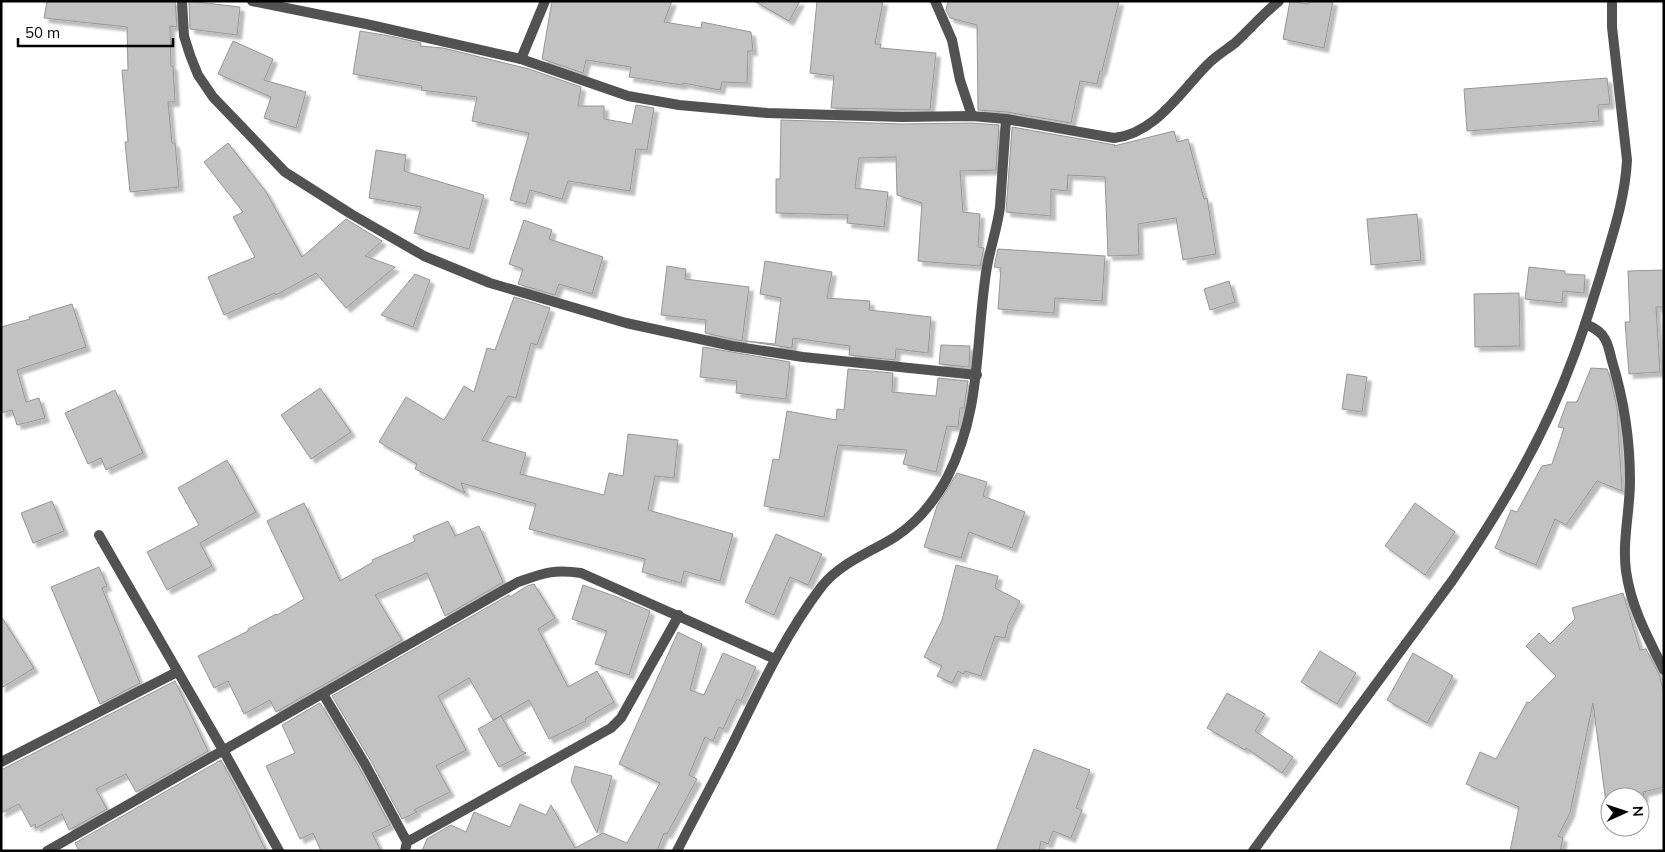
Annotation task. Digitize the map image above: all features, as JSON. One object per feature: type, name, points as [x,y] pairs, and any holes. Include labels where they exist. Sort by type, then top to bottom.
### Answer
[{"type":"street","points":[[182,1],[184,36],[190,55],[198,76],[213,97],[285,172],[350,214],[424,256],[490,283],[626,323],[713,342],[803,357],[977,376]]},
{"type":"street","points":[[521,58],[545,1]]},
{"type":"street","points":[[934,1],[952,40],[960,80],[972,116]]},
{"type":"street","points":[[258,2],[521,58],[628,96],[687,106],[767,113],[902,117],[972,116],[1006,119],[1114,138],[1128,136],[1158,118],[1209,64],[1279,1]]},
{"type":"street","points":[[1253,851],[1479,542],[1528,458],[1552,409],[1585,324],[1619,215],[1626,179],[1627,160],[1612,27],[1612,1]]},
{"type":"street","points":[[677,851],[775,659],[810,603],[835,573],[916,522],[931,503],[946,478],[962,444],[969,422],[977,376],[986,272],[1000,208],[1006,119]]},
{"type":"street","points":[[1585,324],[1600,332],[1605,339],[1618,380],[1625,413],[1630,480],[1625,549],[1628,589],[1634,608],[1664,670]]},
{"type":"street","points":[[100,535],[279,851]]},
{"type":"street","points":[[47,851],[518,582],[547,572],[562,570],[581,573],[775,659]]},
{"type":"street","points":[[323,694],[365,764],[406,846],[611,728],[621,718],[679,616]]},
{"type":"street","points":[[1,762],[177,672]]},
{"type":"building","points":[[47,1],[175,1],[177,27],[170,26],[171,66],[173,66],[175,102],[168,102],[172,143],[175,143],[179,187],[130,192],[125,142],[128,142],[122,70],[128,70],[127,27],[44,18]]},
{"type":"building","points":[[189,1],[240,7],[237,35],[190,29]]},
{"type":"building","points":[[552,1],[672,1],[664,22],[701,28],[702,22],[751,32],[753,51],[748,51],[747,83],[722,82],[720,90],[683,83],[682,85],[629,77],[631,67],[586,60],[583,73],[542,59]]},
{"type":"building","points":[[754,1],[800,1],[789,21]]},
{"type":"building","points":[[817,1],[883,1],[875,44],[881,44],[880,48],[936,53],[930,110],[831,108],[834,76],[810,73]]},
{"type":"building","points":[[948,1],[1119,1],[1102,71],[1100,71],[1097,84],[1080,81],[1071,123],[1007,112],[978,110],[977,25],[950,18],[946,10]]},
{"type":"building","points":[[1290,1],[1308,4],[1309,1],[1333,1],[1324,48],[1283,39]]},
{"type":"building","points":[[360,31],[390,36],[421,43],[420,46],[443,48],[529,69],[581,87],[578,106],[604,106],[604,119],[632,124],[636,105],[654,108],[647,150],[636,149],[630,191],[568,181],[562,199],[530,190],[526,204],[510,200],[529,133],[472,121],[477,97],[421,90],[422,86],[353,74]]},
{"type":"building","points":[[233,41],[273,59],[264,80],[306,92],[296,128],[264,118],[271,97],[218,74]]},
{"type":"building","points":[[1607,78],[1610,104],[1598,105],[1599,121],[1467,131],[1464,89]]},
{"type":"building","points":[[781,120],[999,125],[996,170],[960,171],[963,212],[980,214],[978,247],[984,248],[980,266],[918,261],[922,203],[897,195],[896,157],[859,158],[855,188],[888,192],[884,227],[847,223],[848,215],[776,213],[776,179],[780,179]]},
{"type":"building","points":[[1012,127],[1114,146],[1174,131],[1177,142],[1188,139],[1204,199],[1207,198],[1216,254],[1183,260],[1176,218],[1138,224],[1139,255],[1108,256],[1105,177],[1068,175],[1067,191],[1051,189],[1051,216],[1006,212]]},
{"type":"building","points":[[228,143],[266,192],[302,257],[346,219],[382,241],[365,256],[395,267],[346,308],[316,273],[276,295],[275,293],[224,315],[208,277],[255,257],[233,217],[243,212],[204,162]]},
{"type":"building","points":[[376,150],[406,155],[404,171],[484,195],[469,249],[414,233],[421,207],[369,198]]},
{"type":"building","points":[[1417,214],[1421,260],[1371,265],[1367,219]]},
{"type":"building","points":[[524,220],[552,230],[549,239],[603,257],[592,294],[559,284],[555,295],[518,284],[523,269],[509,264]]},
{"type":"building","points":[[998,249],[1105,256],[1102,301],[1055,298],[1054,313],[998,309],[1001,268],[994,267]]},
{"type":"building","points":[[765,261],[832,272],[827,298],[870,301],[869,310],[931,317],[928,353],[896,349],[895,360],[849,355],[850,346],[793,338],[792,348],[745,341],[775,344],[781,298],[760,294]]},
{"type":"building","points":[[667,266],[686,269],[685,279],[749,287],[742,341],[705,333],[706,320],[661,315]]},
{"type":"building","points":[[1529,267],[1565,271],[1565,274],[1585,275],[1584,293],[1563,291],[1562,303],[1525,299]]},
{"type":"building","points":[[1664,270],[1664,307],[1656,307],[1660,372],[1629,374],[1625,322],[1630,322],[1628,271]]},
{"type":"building","points":[[415,274],[430,280],[413,327],[381,315]]},
{"type":"building","points":[[1229,281],[1235,302],[1210,310],[1204,289]]},
{"type":"building","points":[[1519,293],[1520,346],[1475,347],[1474,294]]},
{"type":"building","points":[[514,297],[550,308],[537,345],[531,343],[516,398],[508,396],[482,440],[526,453],[520,474],[604,495],[609,473],[623,476],[628,434],[678,440],[674,478],[655,476],[648,510],[733,534],[720,581],[684,571],[681,583],[642,572],[645,559],[529,529],[536,504],[461,483],[465,493],[415,469],[417,464],[379,442],[406,397],[444,420],[464,386],[474,392],[487,348],[495,350]]},
{"type":"building","points":[[72,304],[86,347],[17,370],[26,402],[39,398],[45,418],[17,425],[12,410],[1,413],[1,327]]},
{"type":"building","points":[[941,345],[970,346],[969,367],[939,364]]},
{"type":"building","points":[[703,347],[790,362],[786,399],[736,393],[737,381],[700,377]]},
{"type":"building","points":[[1591,368],[1607,369],[1610,377],[1617,408],[1622,491],[1597,481],[1566,525],[1555,519],[1536,565],[1495,548],[1511,510],[1517,512],[1542,466],[1552,464],[1564,428],[1558,427],[1567,402],[1577,402]]},
{"type":"building","points":[[848,369],[893,373],[892,392],[936,396],[938,378],[968,381],[964,408],[960,408],[958,427],[947,426],[936,472],[903,464],[907,450],[838,445],[824,517],[764,506],[773,459],[779,460],[787,411],[836,420],[837,409],[844,410]]},
{"type":"building","points":[[1347,374],[1367,377],[1362,412],[1342,409]]},
{"type":"building","points":[[320,388],[351,432],[311,459],[281,415]]},
{"type":"building","points":[[115,390],[143,453],[106,470],[101,458],[88,464],[65,413]]},
{"type":"building","points":[[227,460],[256,512],[200,543],[212,566],[167,590],[147,552],[199,525],[178,488]]},
{"type":"building","points":[[957,473],[987,482],[983,496],[1025,512],[1012,548],[969,532],[961,558],[924,547],[937,506]]},
{"type":"building","points":[[52,501],[64,531],[33,543],[21,513]]},
{"type":"building","points":[[304,503],[340,581],[373,562],[372,560],[415,541],[413,536],[448,521],[455,536],[479,526],[503,582],[445,616],[427,573],[375,595],[402,640],[276,712],[270,700],[244,714],[228,681],[214,688],[198,656],[248,631],[248,629],[304,599],[267,521]]},
{"type":"building","points":[[1415,503],[1455,532],[1425,575],[1385,546]]},
{"type":"building","points":[[776,534],[822,554],[808,585],[790,577],[774,615],[745,602]]},
{"type":"building","points":[[956,565],[998,576],[995,588],[1020,601],[1008,625],[1005,638],[995,636],[981,676],[965,671],[963,674],[958,671],[952,683],[937,676],[942,666],[924,657],[942,620]]},
{"type":"building","points":[[99,567],[107,586],[102,588],[140,683],[100,704],[51,587]]},
{"type":"building","points":[[534,584],[555,618],[538,629],[568,687],[597,671],[614,702],[585,719],[586,721],[549,739],[529,700],[493,720],[469,678],[438,696],[466,750],[436,766],[450,792],[414,810],[417,812],[402,819],[371,761],[332,696],[509,595],[510,597],[527,586]]},
{"type":"building","points":[[583,585],[650,611],[629,675],[595,664],[607,631],[572,619]]},
{"type":"building","points":[[1623,593],[1640,650],[1646,649],[1659,674],[1664,693],[1664,787],[1650,790],[1650,787],[1604,787],[1593,703],[1570,813],[1558,836],[1563,838],[1560,851],[1510,851],[1519,807],[1466,784],[1480,752],[1496,759],[1527,702],[1529,703],[1556,676],[1526,646],[1539,633],[1550,644],[1575,619],[1572,608]]},
{"type":"building","points":[[1,616],[34,668],[1,688]]},
{"type":"building","points":[[678,632],[702,644],[690,690],[704,695],[723,653],[756,667],[741,701],[737,699],[723,729],[719,727],[713,741],[705,737],[689,775],[697,779],[667,834],[664,833],[657,851],[422,851],[427,839],[451,825],[466,832],[474,812],[510,827],[520,804],[546,815],[551,805],[575,848],[603,833],[627,843],[660,783],[619,764]]},
{"type":"building","points":[[1320,651],[1356,673],[1337,704],[1301,682]]},
{"type":"building","points":[[1413,653],[1453,676],[1427,723],[1387,700]]},
{"type":"building","points":[[175,681],[208,751],[136,792],[126,774],[96,789],[107,809],[69,830],[62,814],[36,828],[35,824],[31,827],[19,804],[1,813],[1,770]]},
{"type":"building","points":[[1227,693],[1265,714],[1255,731],[1293,757],[1282,773],[1246,748],[1245,750],[1207,728]]},
{"type":"building","points":[[320,703],[359,767],[390,825],[372,833],[381,851],[321,851],[313,833],[300,839],[266,766],[295,753],[282,725]]},
{"type":"building","points":[[501,716],[521,751],[526,753],[499,767],[478,729]]},
{"type":"building","points":[[1034,749],[1090,770],[1076,808],[1082,810],[1071,838],[1053,831],[1048,844],[1041,841],[1039,851],[996,851]]},
{"type":"building","points":[[221,760],[266,851],[79,851],[75,843]]},
{"type":"building","points":[[575,766],[612,776],[597,833],[571,781]]}]
